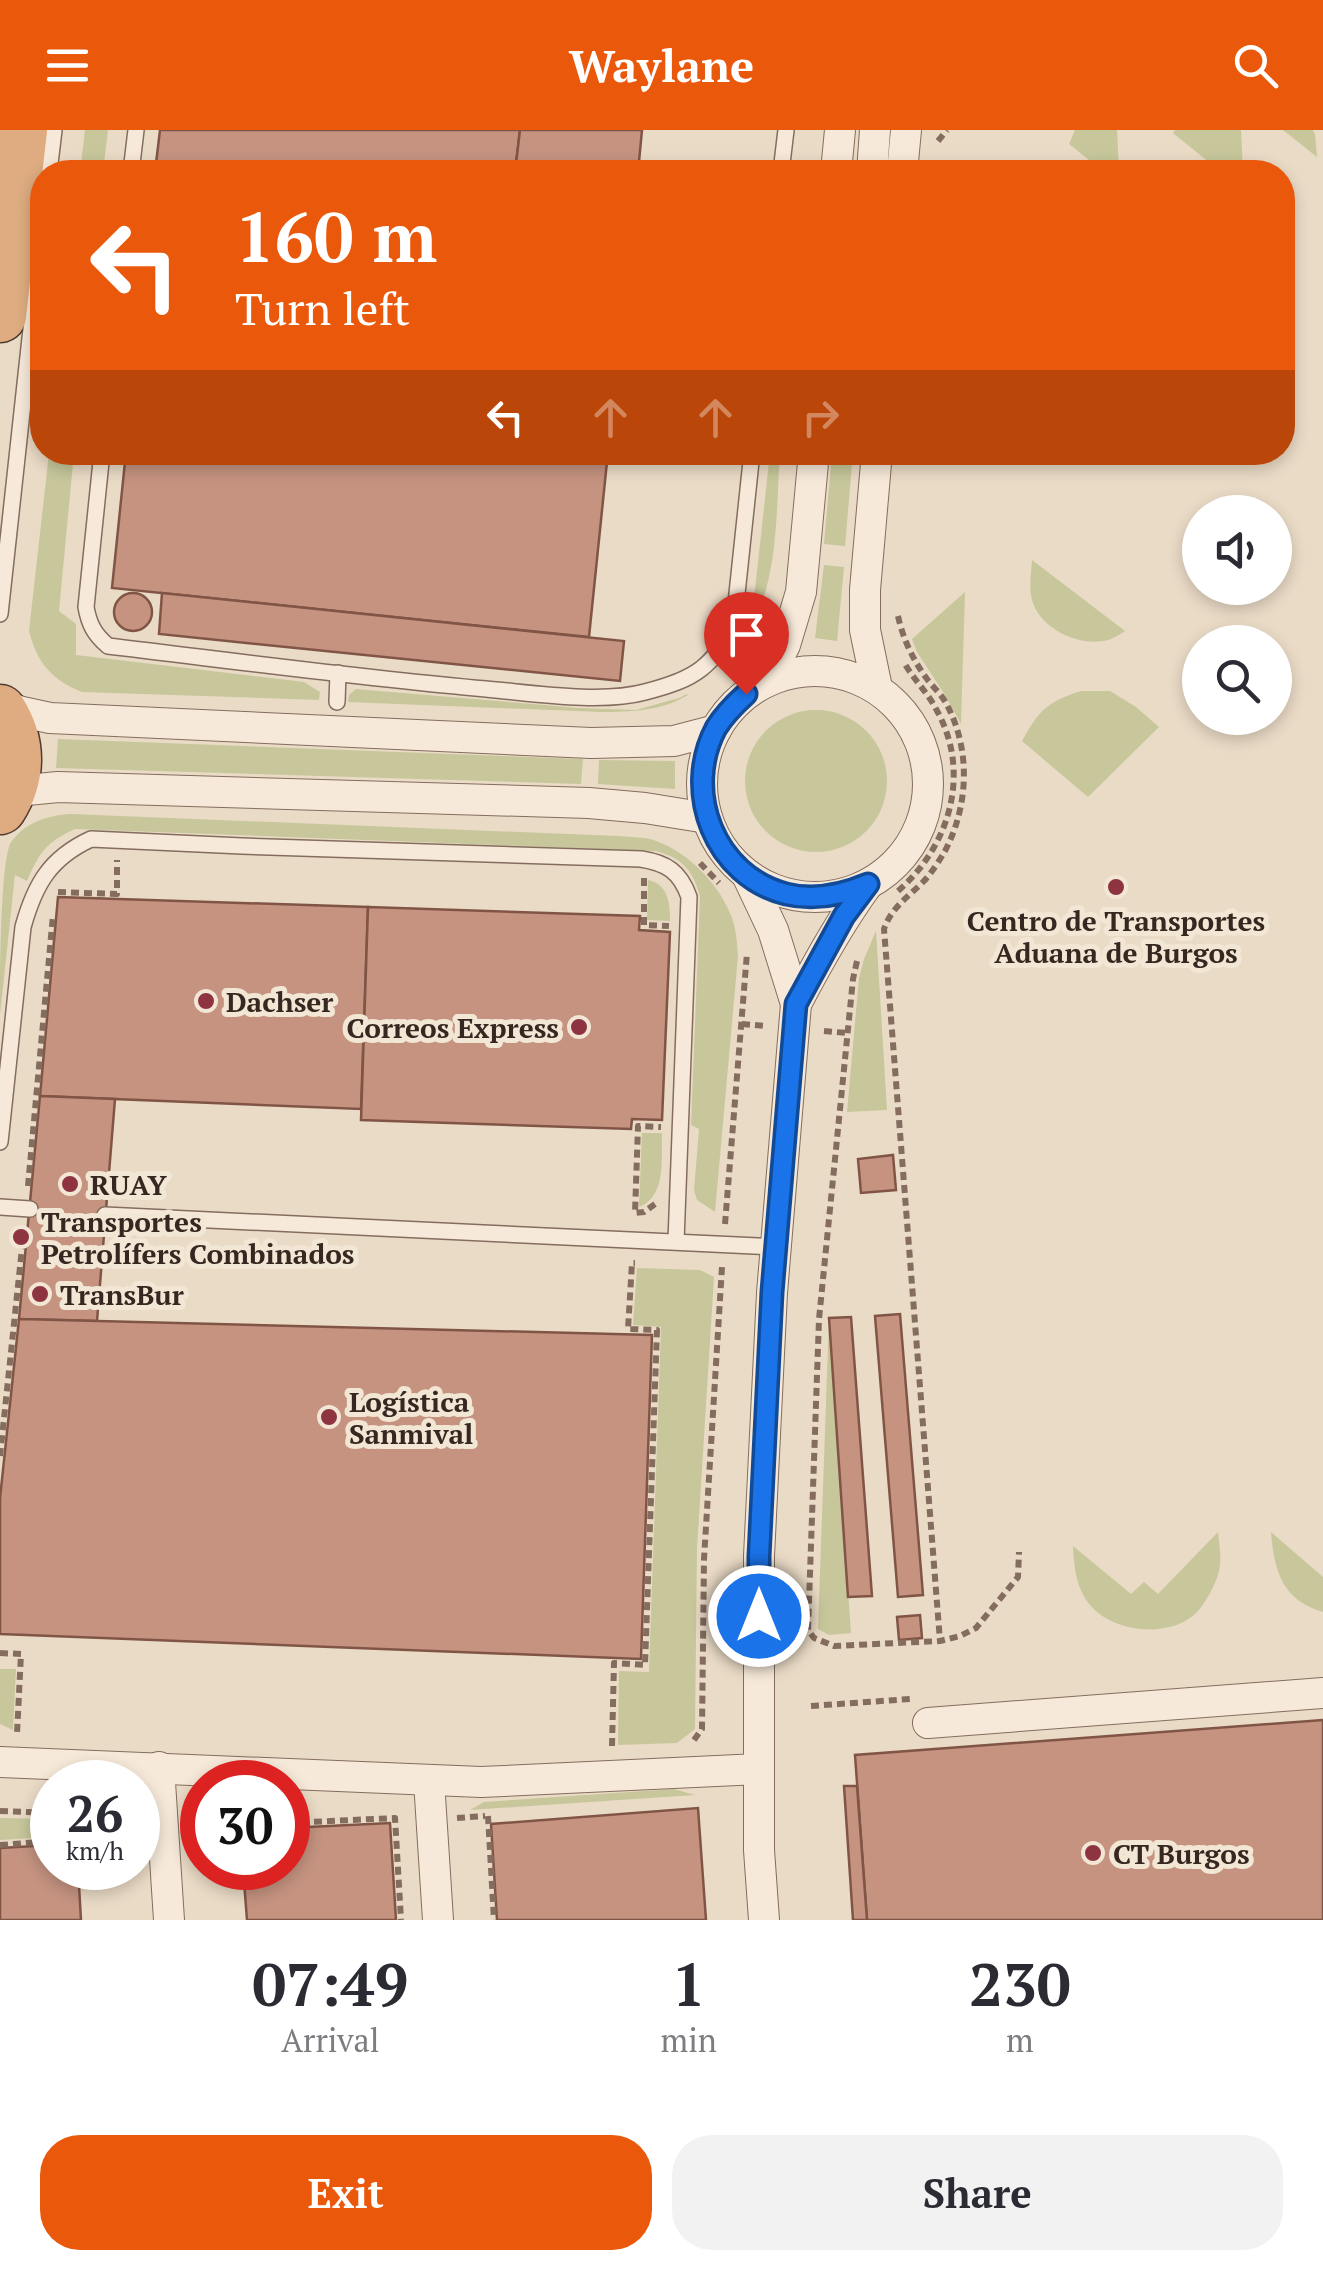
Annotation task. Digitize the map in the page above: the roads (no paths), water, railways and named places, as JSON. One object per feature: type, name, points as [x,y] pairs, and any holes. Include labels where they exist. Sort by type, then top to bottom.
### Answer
[{"type":"highway","points":[[0,316],[21,130]]},
{"type":"highway","points":[[0,707],[10,726],[16,752],[14,775],[2,806]]},
{"type":"street","points":[[837,160],[840,130]]},
{"type":"street","points":[[873,160],[875,130]]},
{"type":"street","points":[[903,160],[906,130]]},
{"type":"street","points":[[766,681],[785,645],[800,592],[813,465]]},
{"type":"street","points":[[876,465],[865,630],[877,688]]},
{"type":"street","points":[[764,1920],[759,1850],[759,1556],[772,1292],[796,1004],[773,930],[736,883],[730,859],[707,818],[702,788],[705,758],[716,730],[738,702],[766,681],[793,672],[822,670],[851,676],[877,688],[897,705],[924,750],[927,802],[908,850],[890,870],[881,889],[844,916],[796,1004]]},
{"type":"street","points":[[0,707],[50,718],[591,742],[674,741],[716,730]]},
{"type":"street","points":[[2,806],[27,790],[58,786],[589,803],[707,818]]},
{"type":"street","points":[[736,883],[806,897],[881,889]]},
{"type":"street","points":[[928,1724],[1323,1693]]},
{"type":"street","points":[[8,1750],[96,1760]]},
{"type":"street","points":[[160,1767],[480,1782],[759,1769]]},
{"type":"street","points":[[429,1781],[438,1920]]},
{"type":"street","points":[[160,1795],[169,1920]]},
{"type":"lane","points":[[50,160],[54,130]]},
{"type":"lane","points":[[133,160],[136,130]]},
{"type":"lane","points":[[782,160],[786,130]]},
{"type":"lane","points":[[0,614],[30,338]]},
{"type":"lane","points":[[101,465],[86,606],[95,634],[108,646],[459,686],[604,697],[642,693],[700,672],[719,654],[738,622]]},
{"type":"lane","points":[[741,647],[736,604],[751,465]]},
{"type":"lane","points":[[337,702],[338,673]]},
{"type":"lane","points":[[0,1142],[23,927],[41,879],[70,848],[92,839],[640,859],[671,868],[689,897],[676,1240]]},
{"type":"lane","points":[[0,1207],[28,1209]]},
{"type":"lane","points":[[106,1215],[777,1247]]},
{"type":"place","name":"Centro de Transportes Aduana de Burgos","points":[[1116,887]]},
{"type":"place","name":"Dachser","points":[[206,1001]]},
{"type":"place","name":"Correos Express","points":[[579,1027]]},
{"type":"place","name":"RUAY","points":[[70,1184]]},
{"type":"place","name":"Transportes Petrolífers Combinados","points":[[21,1237]]},
{"type":"place","name":"TransBur","points":[[40,1294]]},
{"type":"place","name":"Logística Sanmival","points":[[329,1417]]},
{"type":"place","name":"CT Burgos","points":[[1093,1853]]}]
